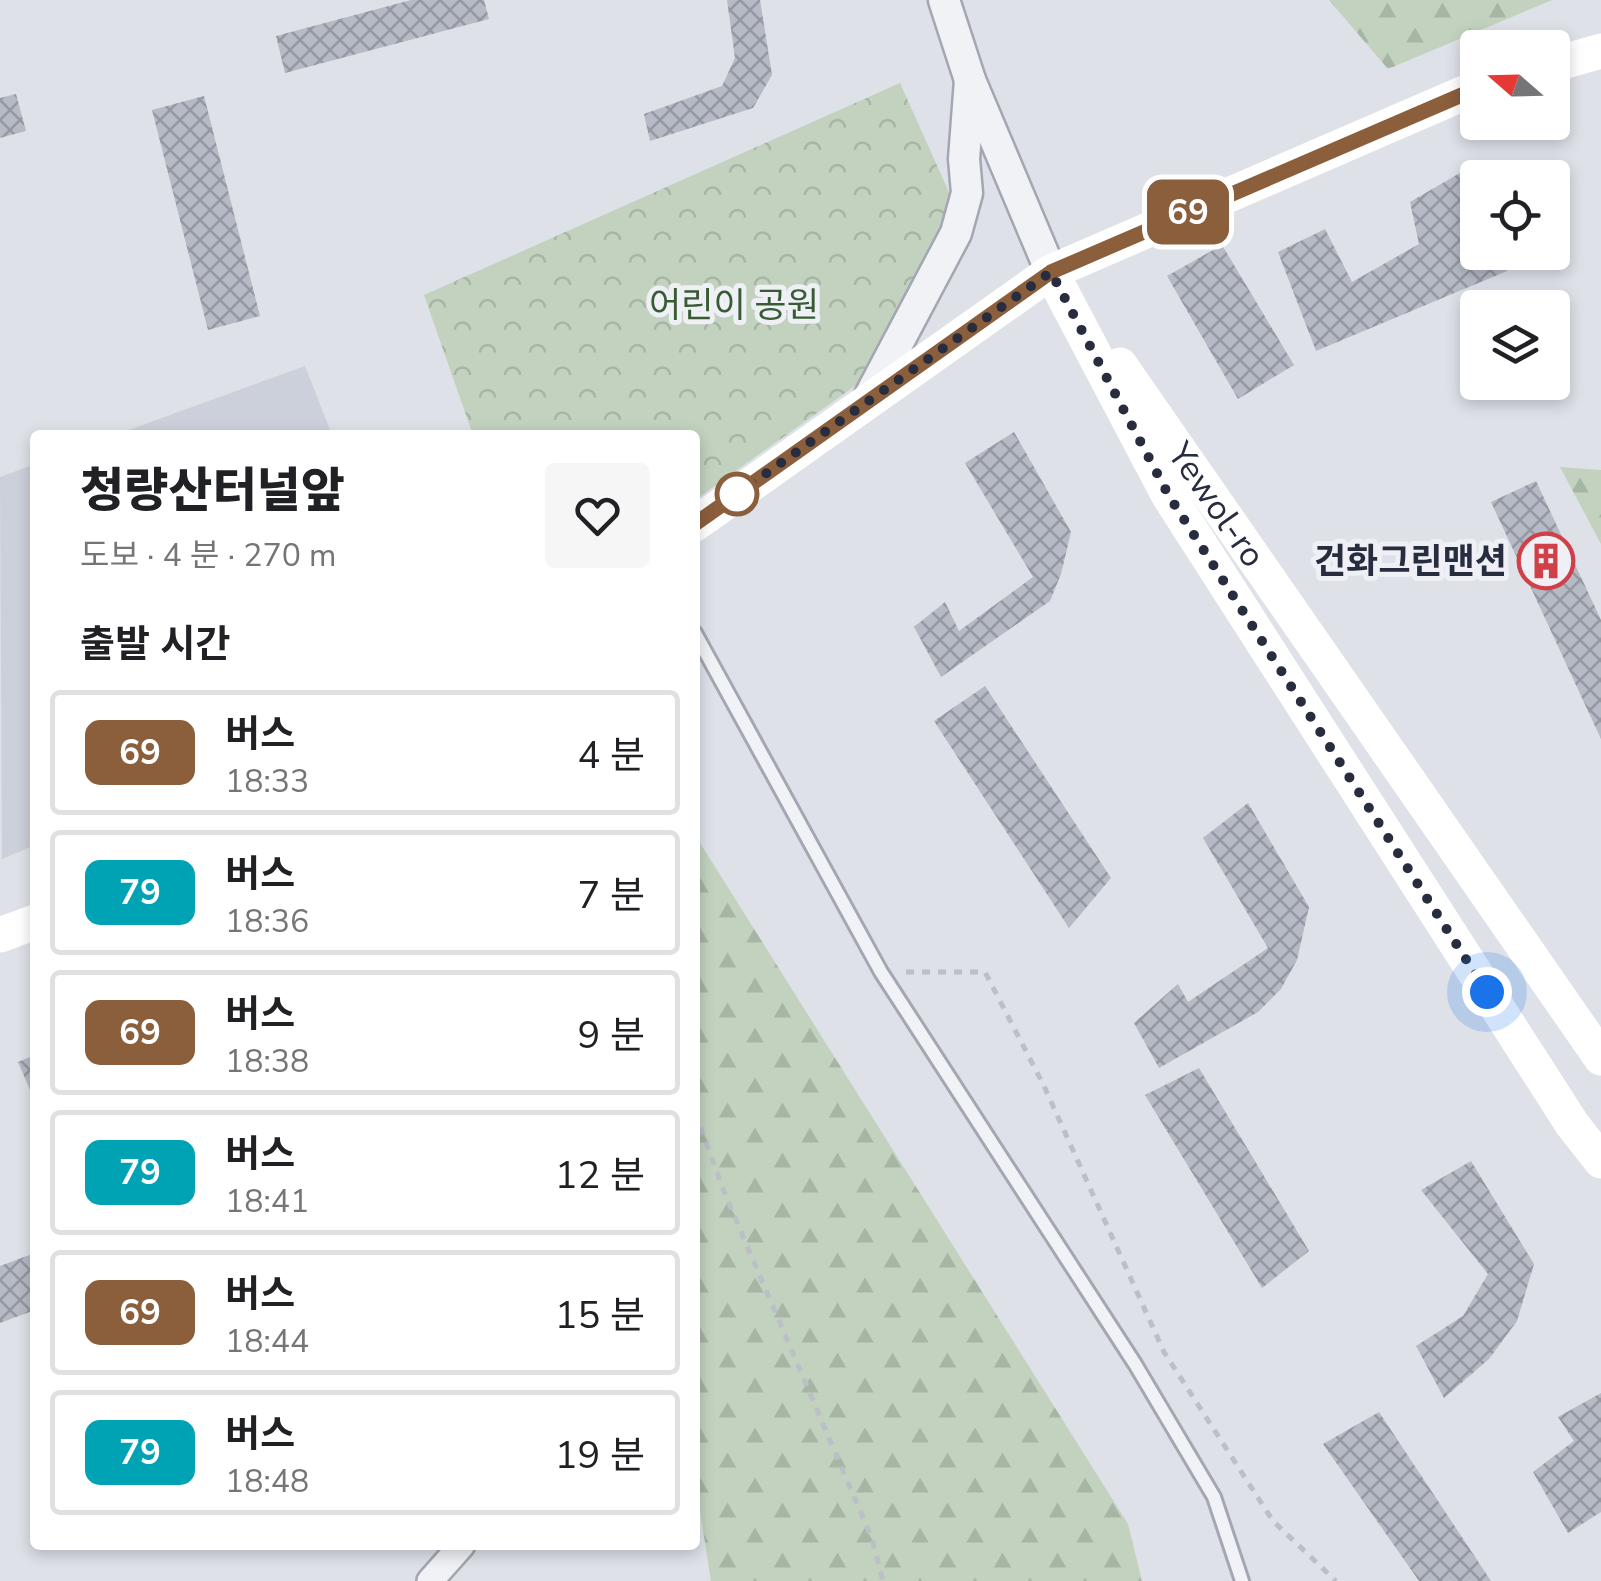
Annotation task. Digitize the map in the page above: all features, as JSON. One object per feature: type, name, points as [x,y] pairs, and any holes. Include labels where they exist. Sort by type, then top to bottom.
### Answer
[{"type":"main road","points":[[1570,60],[1601,51]]},
{"type":"main road","points":[[700,520],[1051,272],[1460,96]]},
{"type":"main road","name":"Yewol-ro","points":[[1051,272],[1182,449],[1601,1058]]},
{"type":"main road","name":"Yewol-ro","points":[[1051,272],[1169,496],[1561,1108],[1601,1162]]},
{"type":"main road","points":[[0,935],[30,924]]},
{"type":"street","points":[[944,0],[970,80],[1051,272]]},
{"type":"street","points":[[867,401],[956,232],[966,193],[970,80]]},
{"type":"street","points":[[430,1581],[458,1550]]},
{"type":"lane","points":[[700,642],[882,972],[1084,1284],[1204,1480],[1242,1581]]},
{"type":"path","points":[[882,972],[986,972],[1044,1086],[1164,1352],[1273,1521],[1336,1581]]},
{"type":"path","points":[[700,1126],[725,1194],[872,1539],[882,1581]]},
{"type":"shaded area","points":[[305,366],[330,430],[129,430]]},
{"type":"shaded area","points":[[30,466],[30,847],[2,859],[0,477]]},
{"type":"green space","points":[[1329,0],[1552,0],[1481,30],[1460,30],[1460,39],[1388,69]]},
{"type":"green space","name":"어린이 공원","points":[[900,83],[952,199],[907,349],[700,496],[700,430],[471,430],[424,295]]},
{"type":"green space","points":[[1560,467],[1601,470],[1601,544]]},
{"type":"green space","points":[[700,843],[1128,1524],[1142,1581],[711,1581],[700,1512]]},
{"type":"building","points":[[411,0],[484,0],[489,19],[285,73],[276,36]]},
{"type":"building","points":[[727,0],[760,0],[772,75],[753,108],[650,141],[644,114],[722,86],[735,58]]},
{"type":"building","points":[[16,94],[26,131],[0,138],[0,98]]},
{"type":"building","points":[[204,96],[260,316],[208,330],[152,110]]},
{"type":"building","points":[[1460,173],[1460,270],[1507,271],[1316,351],[1278,252],[1325,229],[1352,282],[1419,244],[1410,202]]},
{"type":"building","points":[[1222,245],[1294,365],[1238,399],[1167,276]]},
{"type":"building","points":[[1014,432],[1071,532],[1061,574],[1050,601],[941,677],[914,627],[945,602],[959,631],[1033,577],[965,463]]},
{"type":"building","name":"건화그린맨션","points":[[1536,481],[1601,620],[1601,739],[1491,502]]},
{"type":"building","points":[[985,686],[1111,878],[1069,928],[934,721]]},
{"type":"building","points":[[1248,803],[1309,907],[1297,960],[1281,989],[1258,1012],[1159,1068],[1134,1023],[1178,984],[1188,1002],[1268,948],[1203,838]]},
{"type":"building","points":[[30,1057],[30,1090],[18,1062]]},
{"type":"building","points":[[1199,1068],[1309,1251],[1262,1288],[1145,1095]]},
{"type":"building","points":[[1471,1161],[1534,1264],[1517,1321],[1489,1359],[1444,1398],[1416,1346],[1463,1316],[1488,1274],[1421,1190]]},
{"type":"building","points":[[30,1255],[30,1312],[0,1323],[0,1266]]},
{"type":"building","points":[[1601,1393],[1601,1512],[1568,1533],[1533,1472],[1574,1441],[1558,1417]]},
{"type":"building","points":[[1379,1412],[1491,1581],[1419,1581],[1323,1444]]},
{"type":"bus line","name":"69","points":[[700,520],[1051,272],[1460,96]]},
{"type":"place","name":"건화그린맨션","points":[[1546,561]]},
{"type":"route","points":[[737,494],[1051,272],[1169,496],[1487,992]]}]
